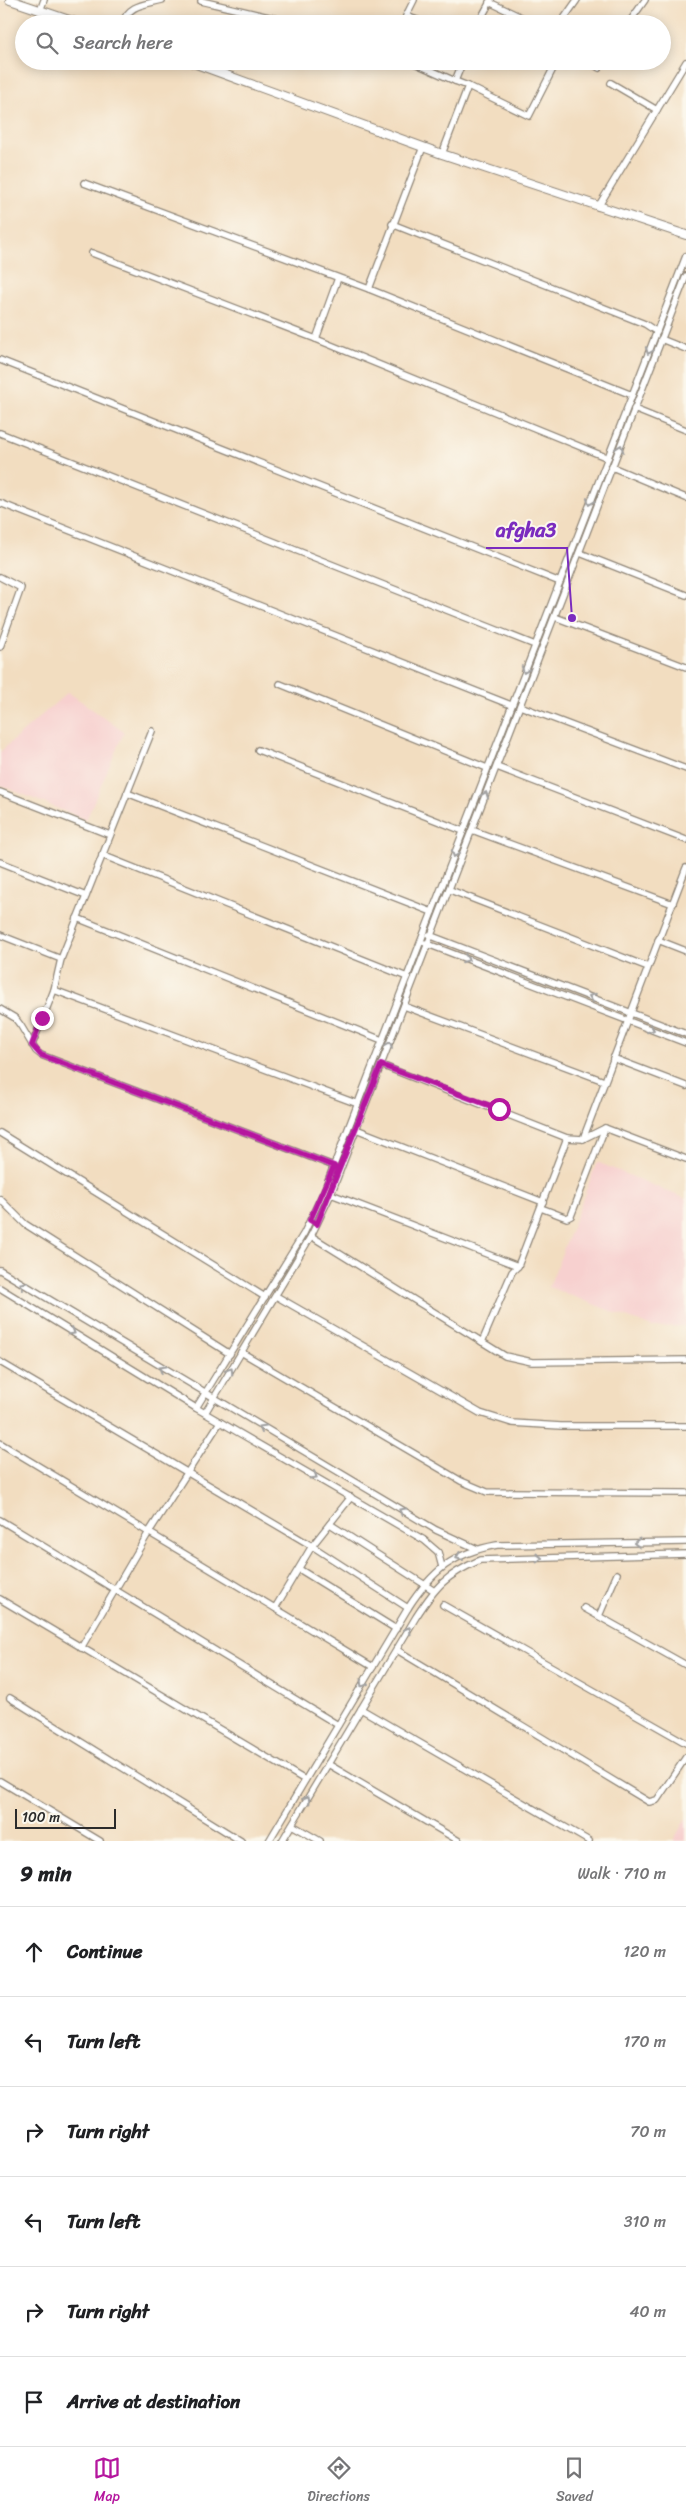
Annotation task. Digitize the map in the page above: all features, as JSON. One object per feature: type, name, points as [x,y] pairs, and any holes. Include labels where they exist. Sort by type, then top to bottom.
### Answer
[{"type":"main road","points":[[10,0],[55,15]]},
{"type":"main road","points":[[213,70],[442,154],[686,235]]},
{"type":"street","points":[[40,10],[44,0]]},
{"type":"street","points":[[126,15],[128,11],[162,0]]},
{"type":"street","points":[[199,1],[212,0]]},
{"type":"street","points":[[406,15],[414,0]]},
{"type":"street","points":[[566,15],[577,0]]},
{"type":"street","points":[[634,15],[645,0]]},
{"type":"street","points":[[199,1],[260,15]]},
{"type":"street","points":[[483,15],[490,1],[518,15]]},
{"type":"street","points":[[598,207],[686,62]]},
{"type":"street","points":[[430,70],[529,116],[552,70]]},
{"type":"street","points":[[455,81],[459,70]]},
{"type":"street","points":[[611,83],[657,110]]},
{"type":"street","points":[[442,154],[468,86]]},
{"type":"street","points":[[369,289],[392,224],[423,147]]},
{"type":"street","points":[[84,183],[369,289],[632,395]]},
{"type":"street","points":[[392,224],[645,324],[657,332]]},
{"type":"street","points":[[92,253],[316,339],[608,458]]},
{"type":"street","points":[[196,1408],[266,1297],[310,1220],[334,1166],[686,256]]},
{"type":"street","points":[[205,1413],[311,1236],[331,1194],[686,276]]},
{"type":"street","points":[[316,339],[338,278]]},
{"type":"street","points":[[662,339],[686,349]]},
{"type":"street","points":[[0,360],[560,582]]},
{"type":"street","points":[[634,409],[686,430]]},
{"type":"street","points":[[0,433],[535,645]]},
{"type":"street","points":[[612,467],[686,498]]},
{"type":"street","points":[[0,503],[511,706]]},
{"type":"street","points":[[583,521],[591,523]]},
{"type":"street","points":[[580,553],[686,595]]},
{"type":"street","points":[[0,577],[20,588],[0,647]]},
{"type":"street","points":[[555,616],[686,667]]},
{"type":"street","points":[[280,684],[487,768]]},
{"type":"street","points":[[520,706],[686,769]]},
{"type":"street","points":[[32,1045],[54,990],[61,959],[152,731]]},
{"type":"street","points":[[258,750],[463,831]]},
{"type":"street","points":[[496,766],[686,840]]},
{"type":"street","points":[[0,792],[110,835]]},
{"type":"street","points":[[127,793],[432,912]]},
{"type":"street","points":[[472,830],[672,904]]},
{"type":"street","points":[[102,855],[407,977]]},
{"type":"street","points":[[0,862],[86,896]]},
{"type":"street","points":[[582,1139],[672,904],[684,882],[686,868]]},
{"type":"street","points":[[450,890],[648,967]]},
{"type":"street","points":[[77,918],[382,1040]]},
{"type":"street","points":[[424,933],[686,1034]]},
{"type":"street","points":[[0,935],[61,959]]},
{"type":"street","points":[[658,940],[686,951]]},
{"type":"street","points":[[421,941],[686,1043]]},
{"type":"street","points":[[54,990],[358,1104]]},
{"type":"street","points":[[404,1006],[604,1081]]},
{"type":"street","points":[[0,1009],[18,1022],[32,1045],[41,1055],[334,1166]]},
{"type":"street","points":[[613,1058],[686,1086]]},
{"type":"street","points":[[381,1065],[567,1138],[582,1139],[605,1128],[686,1159]]},
{"type":"street","points":[[356,1129],[542,1205],[567,1218],[571,1216],[605,1128]]},
{"type":"street","points":[[0,1133],[266,1297]]},
{"type":"street","points":[[482,1342],[512,1272],[518,1266],[567,1138]]},
{"type":"street","points":[[331,1194],[518,1266]]},
{"type":"street","points":[[0,1199],[25,1224],[230,1354]]},
{"type":"street","points":[[310,1220],[317,1224]]},
{"type":"street","points":[[311,1236],[506,1356],[532,1362],[686,1360]]},
{"type":"street","points":[[0,1270],[204,1394],[436,1530],[477,1549]]},
{"type":"street","points":[[0,1288],[196,1408],[351,1497],[435,1548],[442,1567]]},
{"type":"street","points":[[276,1296],[480,1413],[512,1423],[561,1426],[686,1426]]},
{"type":"street","points":[[241,1352],[461,1481],[487,1492],[686,1493]]},
{"type":"street","points":[[0,1362],[312,1546],[408,1608]]},
{"type":"street","points":[[81,1648],[149,1532],[220,1422]]},
{"type":"street","points":[[0,1443],[373,1667]]},
{"type":"street","points":[[275,1608],[312,1546],[351,1497]]},
{"type":"street","points":[[0,1520],[338,1725]]},
{"type":"street","points":[[330,1524],[433,1590]]},
{"type":"street","points":[[269,1841],[408,1608],[424,1584],[449,1561],[477,1549],[498,1545],[686,1542]]},
{"type":"street","points":[[282,1841],[433,1590],[455,1571],[480,1560],[686,1554]]},
{"type":"street","points":[[299,1569],[396,1629]]},
{"type":"street","points":[[599,1616],[618,1574]]},
{"type":"street","points":[[0,1599],[305,1780]]},
{"type":"street","points":[[443,1605],[686,1743]]},
{"type":"street","points":[[584,1608],[686,1664]]},
{"type":"street","points":[[397,1650],[649,1802],[653,1803],[657,1800],[686,1757]]},
{"type":"street","points":[[10,1698],[240,1841]]},
{"type":"street","points":[[361,1709],[589,1841]]},
{"type":"street","points":[[328,1764],[459,1841]]},
{"type":"street","points":[[0,1782],[100,1841]]},
{"type":"street","points":[[292,1825],[320,1841]]},
{"type":"shaded area","points":[[68,692],[124,732],[86,820],[0,785],[0,752]]},
{"type":"shaded area","points":[[597,1162],[686,1199],[686,1326],[652,1327],[549,1287]]},
{"type":"shaded area","points":[[686,1818],[686,1841],[673,1841]]},
{"type":"place","name":"afgha3","points":[[572,618]]},
{"type":"route","points":[[42,1018],[32,1045],[41,1055],[334,1166],[310,1220],[317,1224],[331,1194],[381,1065],[499,1109]]}]
